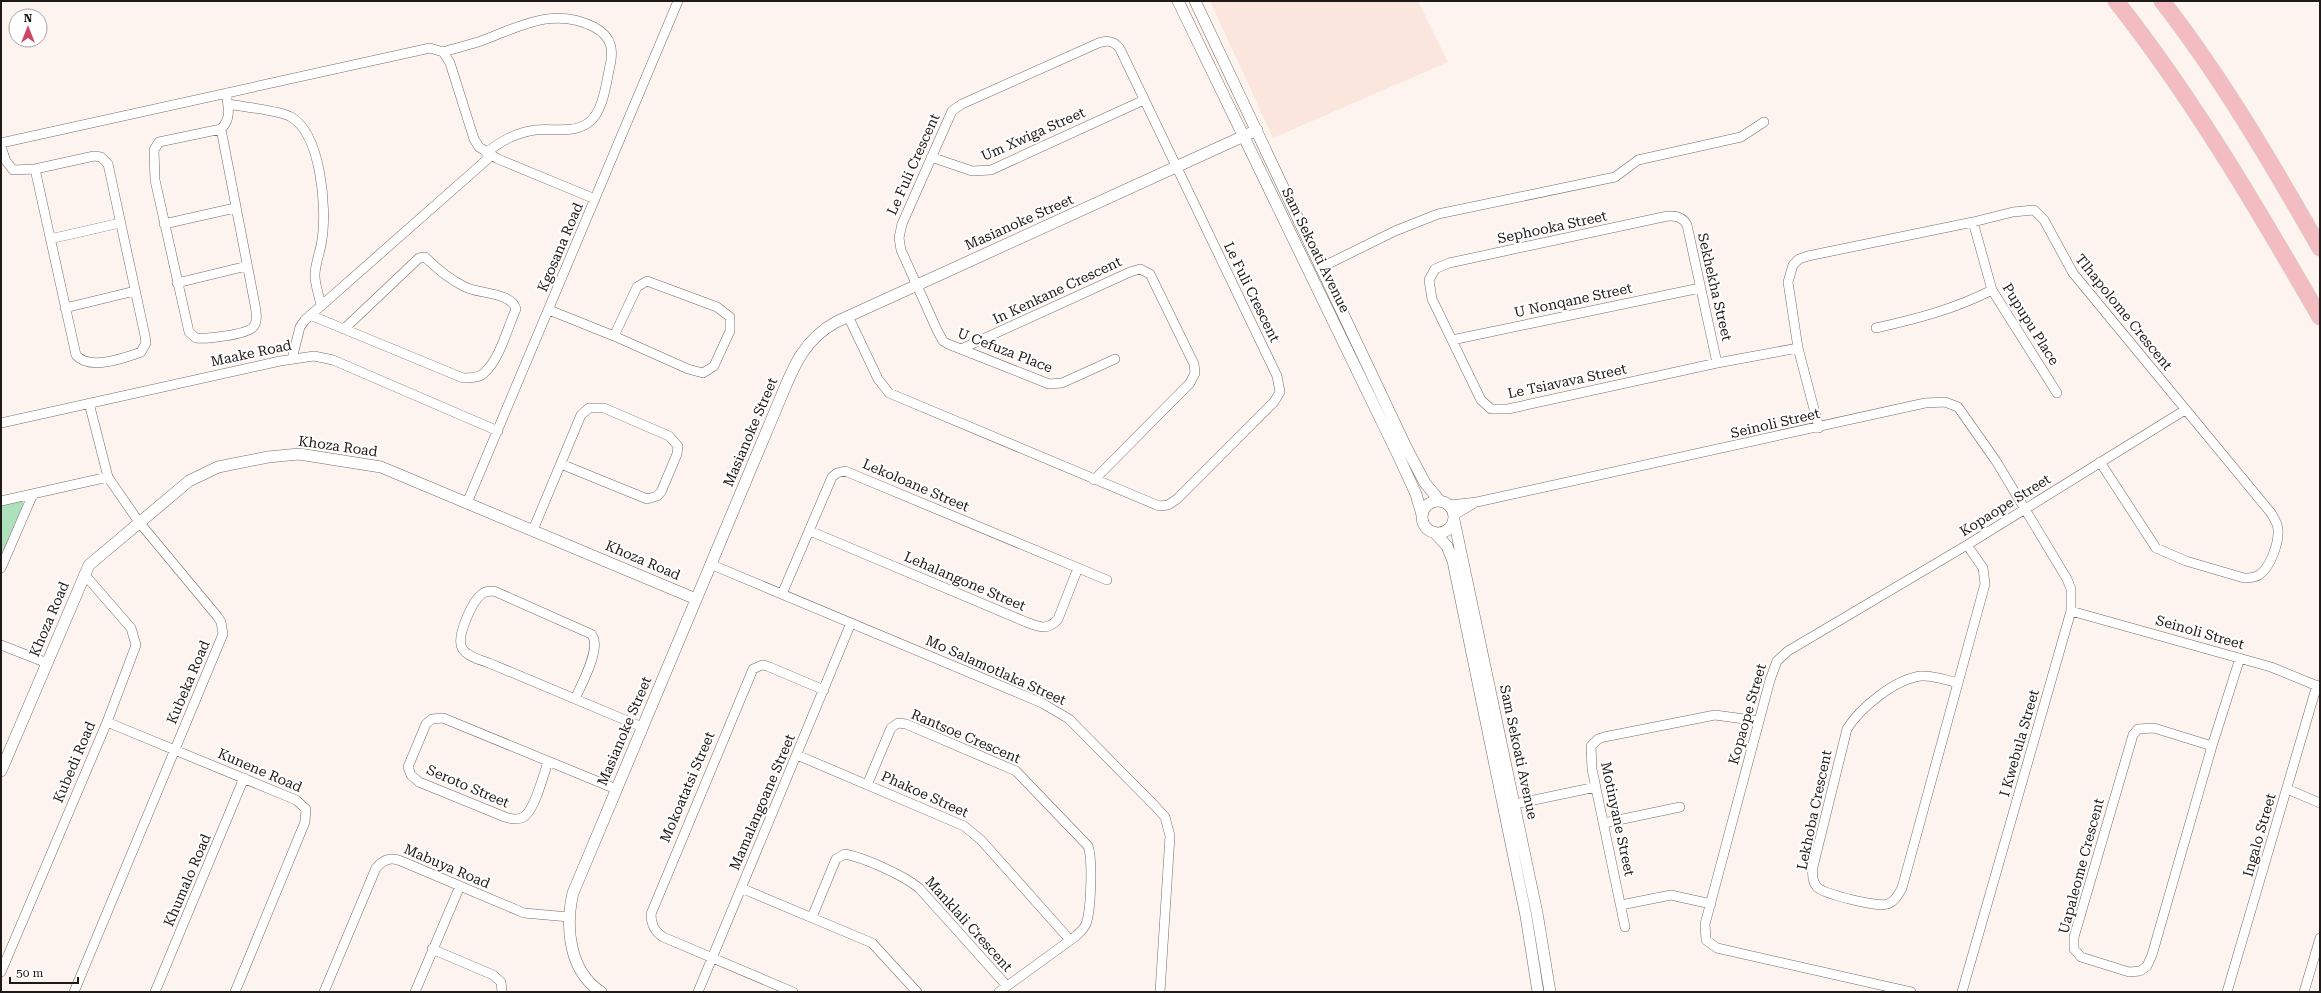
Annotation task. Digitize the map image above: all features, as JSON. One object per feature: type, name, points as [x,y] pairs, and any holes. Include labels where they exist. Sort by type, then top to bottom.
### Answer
[{"type":"highway","points":[[2116,1],[2175,80],[2255,203],[2320,317]]},
{"type":"highway","points":[[2162,1],[2179,23],[2268,158],[2320,248]]},
{"type":"street","name":"Kgosana Road","points":[[467,503],[678,1]]},
{"type":"street","name":"Sam Sekoati Avenue","points":[[1178,1],[1398,455],[1416,494],[1422,515]]},
{"type":"street","name":"Sam Sekoati Avenue","points":[[1195,1],[1257,130],[1320,268],[1411,456],[1425,483],[1449,510],[1515,804],[1546,960],[1550,992]]},
{"type":"street","points":[[1,143],[421,49],[430,48],[443,52],[480,41],[524,23],[555,19],[586,23],[604,34],[611,44],[612,58],[598,108],[589,122],[576,129],[536,130],[522,133],[500,142],[310,315],[300,327],[292,358]]},
{"type":"street","name":"Le Fuli Crescent","points":[[848,316],[878,379],[889,393],[1159,506],[1168,505],[1177,499],[1274,402],[1280,392],[1277,376],[1144,100],[1116,45],[1110,41],[1101,42],[956,108],[947,119],[902,224],[898,238],[901,250],[917,285]]},
{"type":"street","points":[[443,52],[450,63],[474,139],[488,154],[596,199]]},
{"type":"street","points":[[221,129],[257,316],[255,325],[244,332],[208,339],[192,337],[177,283],[154,169],[155,147],[167,140],[221,129],[229,120],[226,93]]},
{"type":"street","name":"Um Xwiga Street","points":[[931,157],[972,171],[991,170],[1144,100]]},
{"type":"street","points":[[228,104],[290,116],[299,123],[310,141],[316,159],[323,200],[323,238],[315,277],[321,305]]},
{"type":"street","points":[[1320,268],[1395,231],[1438,214],[1615,177],[1638,160],[1740,137],[1764,122]]},
{"type":"street","name":"Masianoke Street","points":[[601,992],[586,978],[578,965],[571,941],[569,917],[573,893],[710,564],[800,354],[821,331],[848,316],[1257,130]]},
{"type":"street","points":[[1,147],[6,161],[13,170],[35,169],[90,156],[101,157],[108,164],[146,343],[141,352],[117,359],[90,362],[79,359],[76,355],[35,169]]},
{"type":"street","points":[[164,224],[235,208]]},
{"type":"street","name":"Tlhapolome Crescent","points":[[1819,428],[1798,348],[1788,282],[1793,265],[1799,259],[1973,222],[2026,209],[2034,210],[2040,214],[2073,273],[2271,513],[2279,529],[2278,538],[2272,555],[2260,574],[2253,578],[2244,578],[2186,561],[2156,548],[2100,462]]},
{"type":"street","name":"Sephooka Street","points":[[1431,273],[1441,266],[1449,263],[1662,217],[1673,216],[1682,218]]},
{"type":"street","name":"Sekhekha Street","points":[[1682,218],[1687,225],[1718,363]]},
{"type":"street","name":"Pupupu Place","points":[[1973,222],[1992,290],[2058,393]]},
{"type":"street","points":[[50,239],[120,223]]},
{"type":"street","points":[[310,315],[344,329],[463,378],[472,378],[484,374],[495,357],[516,309],[514,303],[508,299],[466,287],[445,275],[425,257],[419,258],[344,329]]},
{"type":"street","points":[[177,283],[247,266]]},
{"type":"street","name":"In Kenkane Crescent","points":[[961,349],[1130,272],[1140,269],[1150,274],[1194,364],[1195,373],[1190,383],[1094,480]]},
{"type":"street","name":"Le Tsiavava Street","points":[[1431,273],[1429,280],[1430,292],[1480,400],[1487,407],[1496,410],[1718,363],[1798,348]]},
{"type":"street","points":[[548,310],[614,336],[688,369],[703,373],[714,366],[730,331],[730,322],[727,314],[717,307],[647,281],[637,287],[614,336]]},
{"type":"street","name":"U Cefuza Place","points":[[917,285],[941,337],[948,344],[1049,384],[1062,383],[1115,359]]},
{"type":"street","name":"U Nonqane Street","points":[[1452,340],[1700,288]]},
{"type":"street","points":[[1876,328],[1946,310],[1963,304],[1992,290]]},
{"type":"street","points":[[65,308],[135,291]]},
{"type":"street","name":"Maake Road","points":[[1,423],[292,358],[314,356],[333,360],[498,431]]},
{"type":"street","name":"Seinoli Street","points":[[1449,510],[1477,502],[1925,404],[1945,402],[1953,404],[1996,461],[2025,509]]},
{"type":"street","name":"Kubeka Road","points":[[74,992],[221,641],[223,628],[217,616],[139,522],[108,476],[89,403]]},
{"type":"street","points":[[533,530],[581,415],[589,408],[604,408],[664,433],[674,439],[678,446],[677,454],[661,492],[657,496],[646,499],[561,464]]},
{"type":"street","name":"Kopaope Street","points":[[1911,992],[1718,948],[1708,943],[1704,933],[1773,669],[1777,661],[1788,651],[1967,545],[2185,410]]},
{"type":"street","name":"Khoza Road","points":[[1,771],[84,574],[96,558],[189,481],[206,471],[240,461],[286,454],[316,455],[381,467],[696,599]]},
{"type":"street","name":"Lekoloane Street","points":[[782,594],[832,477],[838,473],[846,471],[1107,580]]},
{"type":"street","points":[[1,502],[108,476]]},
{"type":"street","points":[[1,568],[33,494]]},
{"type":"street","points":[[1434,501],[1449,510],[1447,530],[1434,532],[1423,524],[1422,515],[1426,506],[1434,501]]},
{"type":"street","name":"I Kwebula Street","points":[[1962,992],[2071,611],[2071,589],[2067,579],[2025,509]]},
{"type":"street","name":"Lehalangone Street","points":[[810,531],[1019,619],[1044,628],[1052,625],[1058,619],[1078,568]]},
{"type":"street","name":"Sam Sekoati Avenue","points":[[1434,532],[1447,546],[1453,561],[1526,916],[1538,992]]},
{"type":"street","name":"Lekhoba Crescent","points":[[1958,683],[1935,677],[1912,678],[1869,704],[1856,715],[1847,729],[1813,866],[1812,878],[1817,887],[1826,892],[1878,905],[1887,905],[1898,895],[1958,683],[1986,584],[1983,568],[1967,545]]},
{"type":"street","name":"Mo Salamotlaka Street","points":[[710,564],[1059,711],[1069,719],[1161,812],[1168,822],[1170,836],[1160,992]]},
{"type":"street","name":"Kubedi Road","points":[[1,972],[134,655],[136,640],[130,628],[84,574]]},
{"type":"street","points":[[575,699],[595,650],[594,636],[581,628],[498,593],[483,593],[473,604],[466,622],[460,639],[462,649],[471,656],[642,727]]},
{"type":"street","name":"Seinoli Street","points":[[2071,611],[2271,667],[2318,686]]},
{"type":"street","name":"Mamalangoane Street","points":[[698,992],[851,623]]},
{"type":"street","points":[[1,645],[47,663]]},
{"type":"street","name":"Uapaleome Crescent","points":[[2212,746],[2154,728],[2138,729],[2133,735],[2074,937],[2074,949],[2081,957],[2129,972],[2140,971],[2147,966],[2152,955],[2212,746],[2240,658]]},
{"type":"street","name":"Mokoatatsi Street","points":[[711,959],[656,932],[652,923],[651,914],[746,684],[753,669],[762,665],[824,690]]},
{"type":"street","name":"Ingalo Street","points":[[2227,992],[2318,686]]},
{"type":"street","name":"Motinyane Street","points":[[1625,927],[1596,788],[1590,753],[1591,746],[1598,739],[1714,716],[1759,721]]},
{"type":"street","name":"Seroto Street","points":[[548,762],[530,808],[525,816],[515,819],[505,817],[420,782],[411,775],[408,767],[426,724],[436,718],[449,720],[616,789]]},
{"type":"street","name":"Kunene Road","points":[[106,722],[175,749],[301,802],[307,813],[235,992]]},
{"type":"street","name":"Rantsoe Crescent","points":[[867,785],[888,733],[898,723],[906,724],[1016,771],[1083,839],[1090,852],[1087,921],[1082,931],[998,992]]},
{"type":"street","name":"Phakoe Street","points":[[797,755],[957,823],[970,830],[1070,940]]},
{"type":"street","name":"Khumalo Road","points":[[155,992],[244,778]]},
{"type":"street","points":[[1515,804],[1596,788]]},
{"type":"street","points":[[2287,789],[2320,803]]},
{"type":"street","points":[[1604,823],[1680,807]]},
{"type":"street","name":"Manklali Crescent","points":[[812,917],[836,859],[845,854],[858,858],[908,880],[919,888],[1007,986]]},
{"type":"street","name":"Mabuya Road","points":[[324,992],[376,868],[380,863],[390,859],[396,859],[524,913],[569,917]]},
{"type":"street","points":[[415,992],[460,886]]},
{"type":"street","points":[[742,888],[872,943],[918,992]]},
{"type":"street","points":[[1621,904],[1671,895],[1711,904]]},
{"type":"street","points":[[2304,992],[2320,938]]},
{"type":"street","points":[[432,949],[493,975],[501,982],[502,992]]},
{"type":"street","points":[[711,959],[793,992]]},
{"type":"shaded area","points":[[1210,1],[1418,1],[1448,62],[1273,138]]},
{"type":"green space","points":[[23,501],[23,505],[1,558],[1,505]]}]
